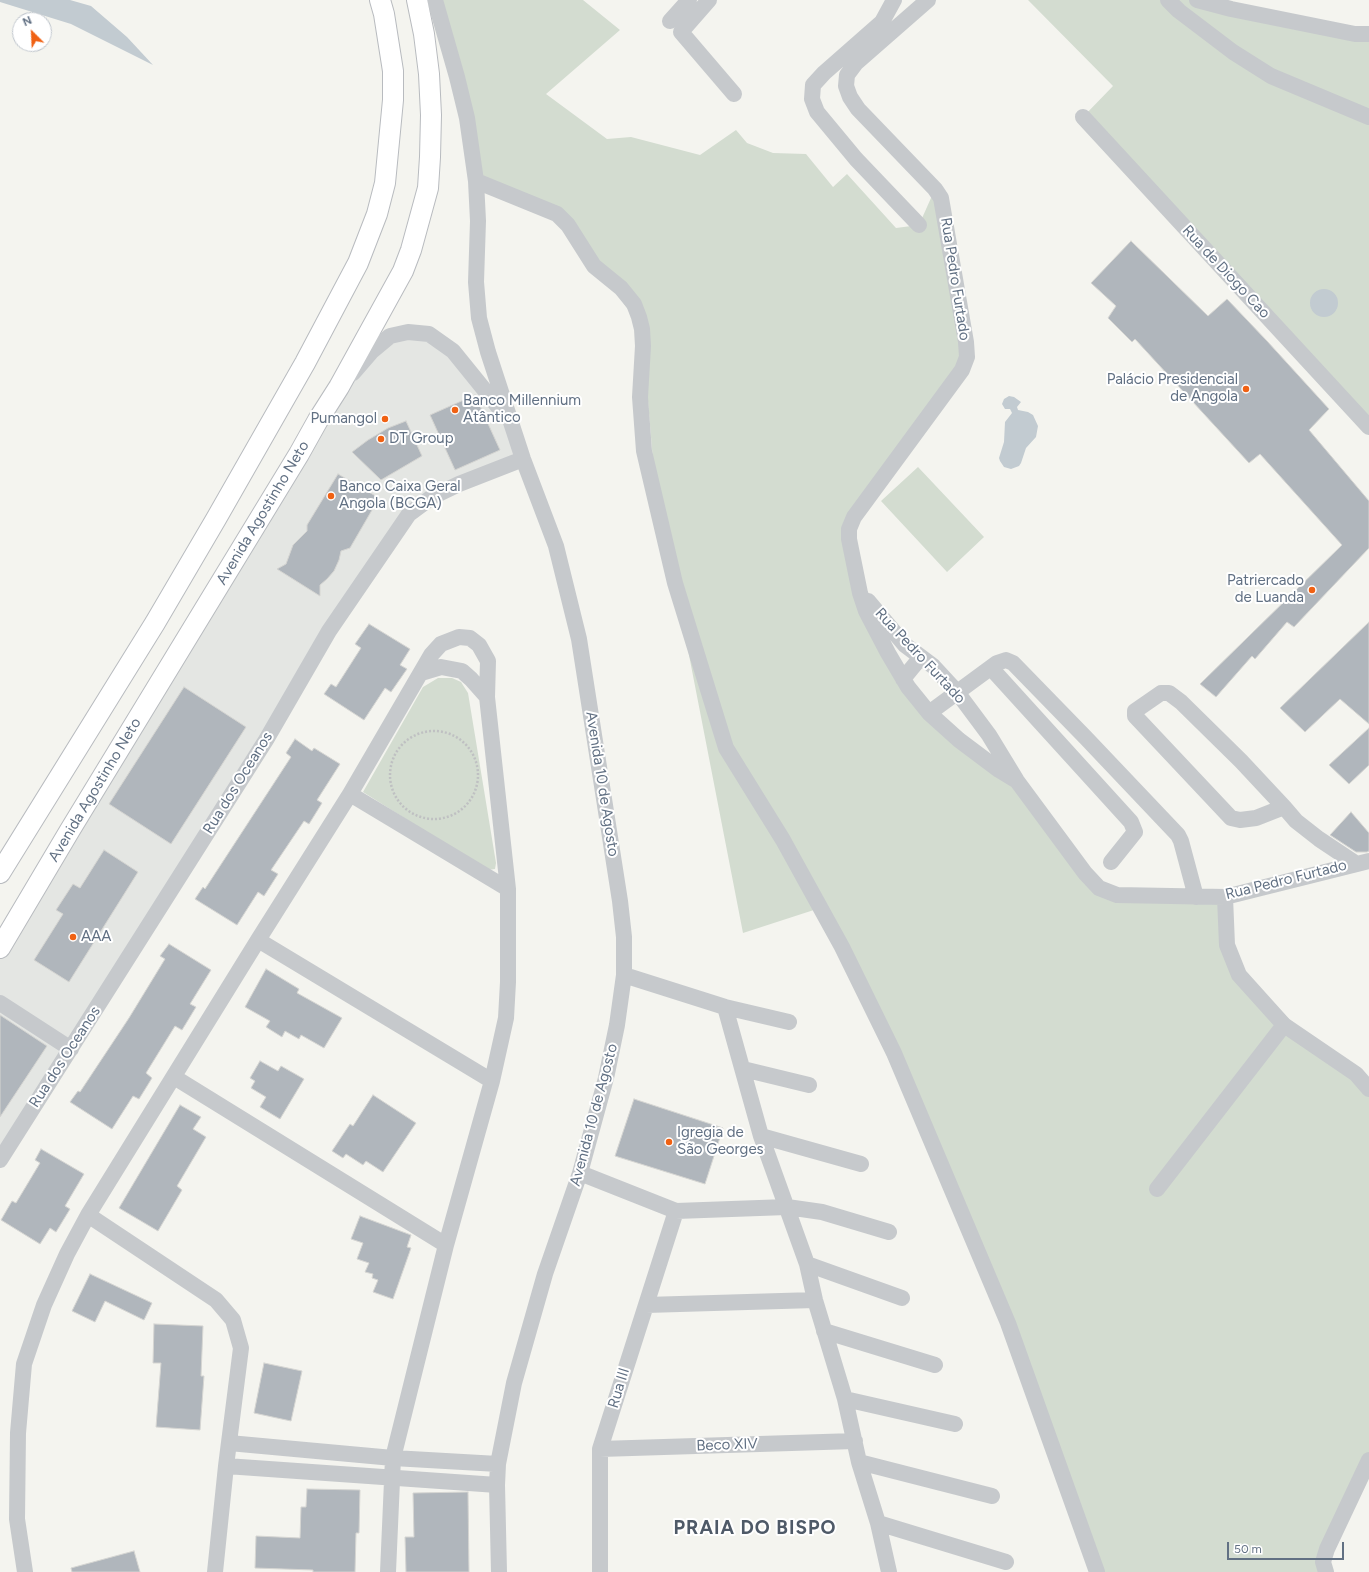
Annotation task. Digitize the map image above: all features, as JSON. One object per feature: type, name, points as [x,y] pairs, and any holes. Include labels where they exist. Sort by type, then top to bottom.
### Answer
[{"type":"main road","points":[[0,873],[151,629],[216,519],[305,364],[358,263],[377,214],[385,183],[393,100],[393,71],[384,14],[380,0]]},
{"type":"main road","name":"Avenida Agostinho Neto","points":[[0,948],[339,387],[402,271],[411,250],[428,188],[431,108],[424,34],[417,0]]},
{"type":"street","name":"Avenida 10 de Agosto","points":[[435,0],[467,118],[476,180],[478,221],[476,282],[479,318],[510,421],[556,546],[579,639],[620,900],[624,937],[624,975],[617,1026],[606,1078],[580,1173],[545,1274],[516,1376],[498,1464],[499,1572]]},
{"type":"street","points":[[670,21],[689,0]]},
{"type":"street","points":[[709,0],[681,32],[734,94]]},
{"type":"street","points":[[894,0],[882,22],[824,73],[813,85],[812,99],[817,112],[856,160],[919,226]]},
{"type":"street","name":"Rua Pedro Furtado","points":[[928,0],[856,63],[847,75],[846,86],[850,97],[858,108],[935,188],[941,198],[966,342],[967,357],[962,370],[854,517],[850,528],[849,539],[860,594],[866,611],[903,679],[929,713],[976,754],[1017,781]]},
{"type":"street","points":[[1168,0],[1179,11],[1233,52],[1272,76],[1369,117]]},
{"type":"street","points":[[1197,0],[1231,10],[1355,34],[1369,34]]},
{"type":"street","name":"Rua de Diogo Cao","points":[[1083,116],[1369,427]]},
{"type":"street","points":[[476,180],[557,214],[568,225],[594,266],[621,288],[634,304],[640,317],[643,340],[640,398],[644,451],[675,583],[726,748],[783,840],[842,947],[894,1053],[1008,1323],[1097,1572]]},
{"type":"street","points":[[339,387],[372,351],[390,336],[408,332],[428,334],[453,351],[510,421]]},
{"type":"street","name":"Rua dos Oceanos","points":[[2,1153],[72,1049],[266,740],[329,631],[409,514],[432,497],[459,484],[523,459]]},
{"type":"street","name":"Rua Pedro Furtado","points":[[860,594],[878,611],[905,645],[938,671],[957,692],[989,735],[1017,781],[1085,873],[1099,888],[1117,895],[1225,897],[1362,862]]},
{"type":"street","points":[[25,1572],[17,1519],[18,1433],[24,1364],[44,1305],[88,1215],[350,794],[369,759],[431,655],[441,644],[460,637],[470,638],[479,645],[488,661],[488,697],[508,889],[508,982],[506,1018],[492,1081],[446,1245],[393,1458],[388,1572]]},
{"type":"street","points":[[903,679],[921,657]]},
{"type":"street","points":[[929,713],[997,663],[1006,660],[1012,663],[1178,835],[1196,896]]},
{"type":"street","points":[[421,673],[441,667],[462,671],[488,697]]},
{"type":"street","points":[[991,668],[1131,822],[1135,832],[1111,862]]},
{"type":"street","points":[[1284,807],[1256,818],[1240,820],[1231,818],[1135,716],[1136,711],[1161,693],[1169,693],[1181,702],[1241,761],[1284,807],[1296,821],[1314,834],[1362,862]]},
{"type":"street","points":[[350,794],[508,889]]},
{"type":"street","points":[[1225,897],[1227,945],[1239,975],[1284,1025],[1356,1074],[1369,1088]]},
{"type":"street","points":[[258,940],[492,1081]]},
{"type":"street","points":[[624,975],[725,1007],[789,1022]]},
{"type":"street","points":[[0,1004],[72,1049]]},
{"type":"street","points":[[725,1007],[761,1136],[807,1264],[815,1300],[845,1399],[854,1441],[878,1523],[889,1572]]},
{"type":"street","points":[[1157,1189],[1284,1025]]},
{"type":"street","points":[[743,1069],[810,1086]]},
{"type":"street","points":[[174,1077],[446,1245]]},
{"type":"street","points":[[761,1136],[861,1164]]},
{"type":"street","points":[[580,1173],[676,1210],[786,1207],[822,1212],[889,1232]]},
{"type":"street","name":"Rua III","points":[[600,1572],[600,1449],[676,1210]]},
{"type":"street","points":[[88,1215],[216,1300],[233,1320],[241,1348],[226,1466],[215,1572]]},
{"type":"street","points":[[807,1264],[902,1298]]},
{"type":"street","points":[[646,1305],[815,1300]]},
{"type":"street","points":[[824,1331],[935,1365]]},
{"type":"street","points":[[845,1399],[955,1424]]},
{"type":"street","name":"Beco XIV","points":[[600,1449],[854,1441]]},
{"type":"street","points":[[229,1443],[393,1458],[498,1464]]},
{"type":"street","points":[[1326,1572],[1323,1562],[1369,1460]]},
{"type":"street","points":[[860,1462],[992,1496]]},
{"type":"street","points":[[226,1466],[497,1485]]},
{"type":"street","points":[[878,1523],[1006,1562]]},
{"type":"path","points":[[427,732],[443,732],[457,737],[469,747],[476,760],[479,776],[476,791],[468,804],[456,814],[442,819],[426,819],[411,814],[400,804],[392,790],[390,775],[393,760],[400,747],[412,737],[427,732]]},
{"type":"shaded area","points":[[0,0],[70,0],[91,6],[127,37],[153,65],[71,24],[52,18],[52,12],[32,12],[0,2]]},
{"type":"shaded area","points":[[435,0],[583,0],[620,30],[546,94],[607,139],[631,137],[700,155],[736,130],[747,143],[773,153],[806,154],[833,187],[847,174],[896,228],[919,225],[935,189],[967,357],[854,517],[860,593],[908,687],[1017,781],[1099,888],[1225,897],[1239,975],[1369,1089],[1369,1457],[1326,1572],[1097,1572],[1008,1323],[820,908],[743,933],[675,583],[657,509],[642,329],[568,225],[476,181]]},
{"type":"shaded area","points":[[1028,0],[1197,0],[1369,34],[1369,427],[1083,117],[1113,86]]},
{"type":"shaded area","points":[[1324,289],[1330,290],[1334,293],[1337,297],[1337,309],[1334,313],[1330,316],[1324,317],[1318,316],[1314,313],[1311,309],[1310,303],[1311,297],[1314,293],[1318,290]]},
{"type":"shaded area","points":[[429,334],[510,421],[523,459],[409,514],[0,1161],[0,948],[318,420],[390,336]]},
{"type":"shaded area","points":[[1009,396],[1014,397],[1021,402],[1017,407],[1018,410],[1028,412],[1033,415],[1038,426],[1036,437],[1026,448],[1021,463],[1019,466],[1011,469],[1004,467],[999,458],[1004,442],[1005,422],[1012,413],[1010,409],[1005,409],[1002,404],[1004,399]]},
{"type":"shaded area","points":[[918,467],[984,537],[947,572],[881,501]]},
{"type":"shaded area","points":[[438,678],[452,678],[461,682],[468,693],[496,863],[495,869],[487,870],[363,792],[423,687]]},
{"type":"building","name":"Palácio Presidencial de Angola","points":[[1131,241],[1208,316],[1227,299],[1267,341],[1329,409],[1309,430],[1369,501],[1369,548],[1294,627],[1287,622],[1255,659],[1252,656],[1216,697],[1200,684],[1342,545],[1260,454],[1249,463],[1135,339],[1132,342],[1108,318],[1116,306],[1091,283]]},
{"type":"building","points":[[475,395],[500,450],[455,470],[430,415]]},
{"type":"building","points":[[406,421],[422,456],[381,480],[352,452],[388,428]]},
{"type":"building","points":[[338,474],[379,498],[350,548],[341,551],[334,571],[320,585],[320,596],[277,569],[286,564],[293,545],[307,531],[307,525]]},
{"type":"building","points":[[1369,622],[1369,724],[1340,699],[1305,732],[1280,708]]},
{"type":"building","points":[[369,624],[410,649],[400,665],[407,669],[391,692],[385,688],[364,720],[324,694],[331,684],[336,687],[361,648],[355,644]]},
{"type":"building","points":[[184,687],[246,727],[171,844],[109,804]]},
{"type":"building","points":[[1369,728],[1369,765],[1349,784],[1329,765]]},
{"type":"building","points":[[295,739],[312,751],[314,748],[340,764],[317,800],[322,803],[309,824],[304,821],[271,870],[278,874],[264,896],[258,892],[237,925],[195,899],[203,887],[205,889],[291,757],[286,753]]},
{"type":"building","points":[[1351,812],[1369,833],[1369,851],[1367,852],[1356,852],[1330,835]]},
{"type":"building","name":"AAA","points":[[104,850],[138,872],[69,982],[34,960],[63,914],[56,910],[73,884],[80,888]]},
{"type":"building","points":[[169,944],[211,970],[190,1004],[196,1007],[182,1030],[175,1026],[146,1073],[152,1078],[139,1099],[133,1096],[112,1129],[70,1102],[78,1091],[80,1092],[129,1018],[165,959],[160,956]]},
{"type":"building","points":[[266,969],[299,989],[297,993],[342,1018],[324,1048],[301,1035],[299,1039],[285,1031],[282,1037],[266,1027],[270,1021],[245,1007]]},
{"type":"building","points":[[0,1015],[47,1046],[0,1117]]},
{"type":"building","points":[[260,1061],[278,1071],[281,1066],[304,1079],[280,1119],[260,1107],[266,1097],[251,1088],[255,1081],[250,1078]]},
{"type":"building","points":[[373,1095],[416,1123],[383,1172],[366,1161],[363,1165],[346,1154],[343,1158],[332,1151],[350,1124],[353,1126]]},
{"type":"building","name":"Igregia de São Georges","points":[[634,1099],[723,1128],[705,1184],[615,1156]]},
{"type":"building","points":[[180,1105],[201,1117],[193,1129],[206,1137],[177,1186],[182,1190],[158,1231],[119,1208]]},
{"type":"building","points":[[41,1149],[84,1174],[65,1206],[70,1209],[56,1232],[50,1228],[40,1244],[1,1220],[12,1201],[16,1203],[40,1163],[35,1160]]},
{"type":"building","points":[[360,1216],[411,1235],[407,1247],[411,1248],[393,1299],[373,1292],[378,1280],[372,1278],[373,1274],[365,1272],[369,1263],[357,1259],[363,1243],[351,1239]]},
{"type":"building","points":[[90,1274],[152,1303],[144,1320],[105,1301],[95,1322],[72,1311]]},
{"type":"building","points":[[154,1324],[203,1326],[201,1376],[204,1376],[200,1430],[156,1427],[161,1363],[153,1363]]},
{"type":"building","points":[[264,1363],[302,1371],[291,1421],[254,1413]]},
{"type":"building","points":[[307,1489],[360,1490],[359,1533],[356,1533],[355,1572],[313,1572],[313,1570],[255,1568],[256,1536],[300,1538],[301,1507],[306,1507]]},
{"type":"building","points":[[468,1492],[469,1572],[406,1572],[405,1537],[414,1537],[413,1493]]},
{"type":"building","points":[[134,1551],[140,1572],[72,1572],[71,1568]]},
{"type":"place","name":"Palácio Presidencial de Angola","points":[[1246,389]]},
{"type":"place","name":"Banco Millennium Atântico","points":[[455,410]]},
{"type":"place","name":"Pumangol","points":[[385,419]]},
{"type":"place","name":"DT Group","points":[[381,439]]},
{"type":"place","name":"Banco Caixa Geral Angola (BCGA)","points":[[331,496]]},
{"type":"place","name":"Patriercado de Luanda","points":[[1312,590]]},
{"type":"place","name":"AAA","points":[[73,937]]},
{"type":"place","name":"Igregia de São Georges","points":[[669,1142]]},
{"type":"district","name":"PRAIA DO BISPO","points":[[755,1528]]}]
